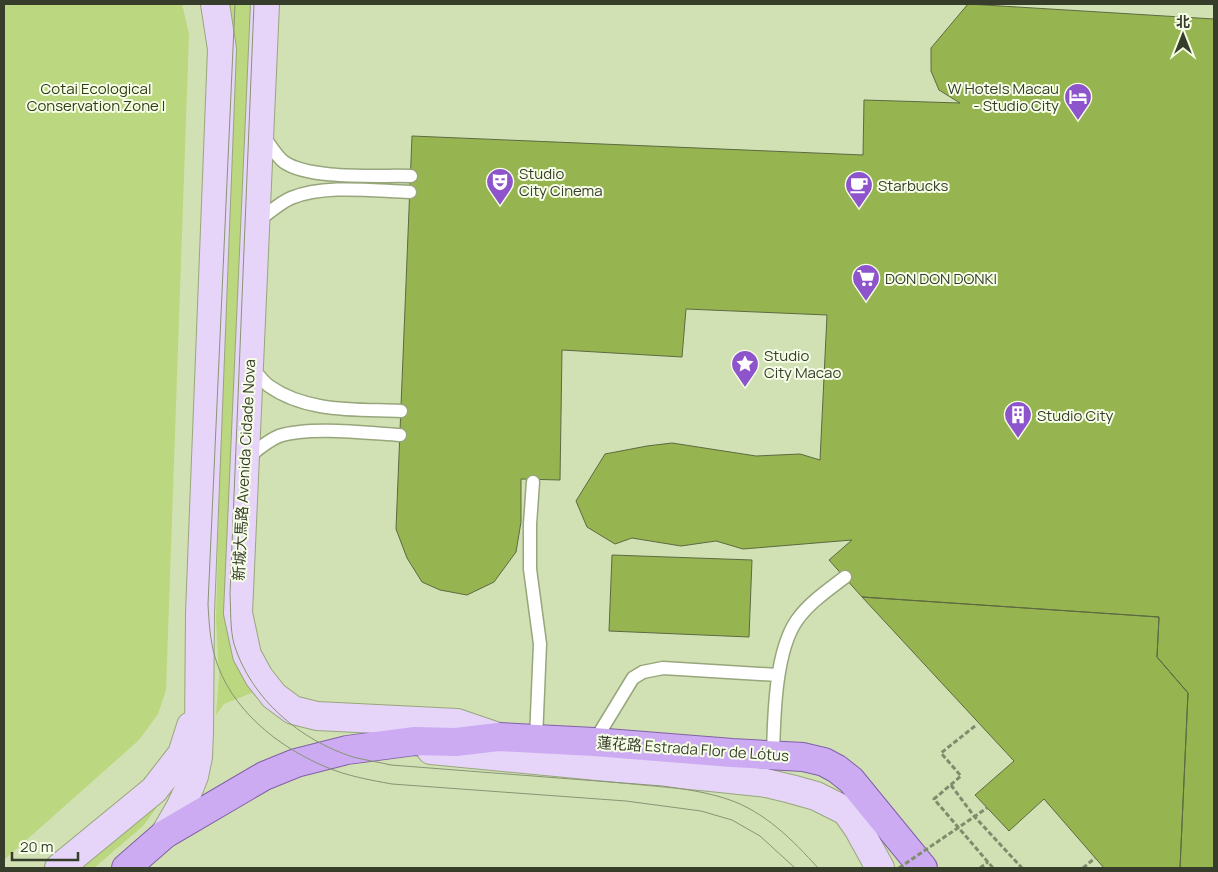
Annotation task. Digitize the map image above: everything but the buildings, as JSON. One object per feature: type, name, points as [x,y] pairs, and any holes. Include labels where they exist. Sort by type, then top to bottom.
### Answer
[{"type":"main road","points":[[155,868],[175,828],[180,808],[194,776],[198,757],[198,673],[222,49],[215,4]]},
{"type":"main road","name":"新城大馬路 Avenida Cidade Nova","points":[[266,4],[238,613],[247,655],[259,677],[274,696],[293,710],[317,716],[456,723],[498,737]]},
{"type":"main road","points":[[59,868],[154,790],[182,754],[194,714],[198,673]]},
{"type":"main road","name":"蓮花路 Estrada Flor de Lótus","points":[[126,868],[175,828],[264,776],[296,763],[370,746],[414,741],[456,742],[498,737],[594,742],[732,753],[773,754],[802,757],[824,762],[837,769],[857,786],[923,868]]},
{"type":"main road","name":"蓮花路 Estrada Flor de Lótus","points":[[414,741],[432,751],[766,783],[816,796],[846,810],[880,868]]},
{"type":"lane","points":[[260,130],[283,161],[298,169],[318,174],[411,176]]},
{"type":"lane","points":[[256,223],[290,198],[312,192],[334,190],[410,192]]},
{"type":"lane","points":[[249,364],[268,386],[292,399],[308,404],[338,409],[401,411]]},
{"type":"lane","points":[[245,459],[262,446],[279,437],[303,432],[400,435]]},
{"type":"lane","points":[[533,482],[530,524],[530,569],[540,644],[536,739]]},
{"type":"lane","points":[[773,754],[778,675],[788,640],[796,621],[816,600],[845,577]]},
{"type":"lane","points":[[594,742],[633,678],[643,672],[662,668],[778,675]]},
{"type":"path","points":[[975,726],[942,753],[961,776],[934,799],[993,868]]},
{"type":"path","points":[[951,785],[966,802],[974,816],[1022,868]]},
{"type":"path","points":[[899,868],[987,808]]},
{"type":"path","points":[[1083,868],[1095,858]]},
{"type":"path","points":[[980,868],[988,862]]},
{"type":"green space","name":"Cotai Ecological Conservation Zone I","points":[[4,4],[182,4],[189,34],[166,690],[158,714],[139,740],[4,860]]},
{"type":"green space","points":[[228,4],[257,4],[226,624],[235,660],[242,675],[254,692],[224,704],[216,715],[219,676],[216,620],[231,23]]},
{"type":"green space","points":[[163,799],[143,826],[94,868],[81,868]]},
{"type":"tram line","points":[[235,4],[208,604],[209,624],[215,657],[222,676],[232,693],[258,724],[274,737],[308,759],[342,773],[392,784],[626,801],[701,811],[732,820],[760,836],[795,868]]},
{"type":"tram line","points":[[254,4],[230,594],[231,626],[234,644],[252,682],[280,715],[297,728],[333,750],[353,757],[391,765],[662,786],[711,794],[741,804],[765,819],[788,837],[818,868]]},
{"type":"place","name":"W Hotels Macau - Studio City","points":[[1078,121]]},
{"type":"place","name":"Studio City Cinema","points":[[500,206]]},
{"type":"place","name":"Starbucks","points":[[859,209]]},
{"type":"place","name":"DON DON DONKI","points":[[866,302]]},
{"type":"place","name":"Studio City Macao","points":[[745,388]]},
{"type":"place","name":"Studio City","points":[[1018,439]]}]
